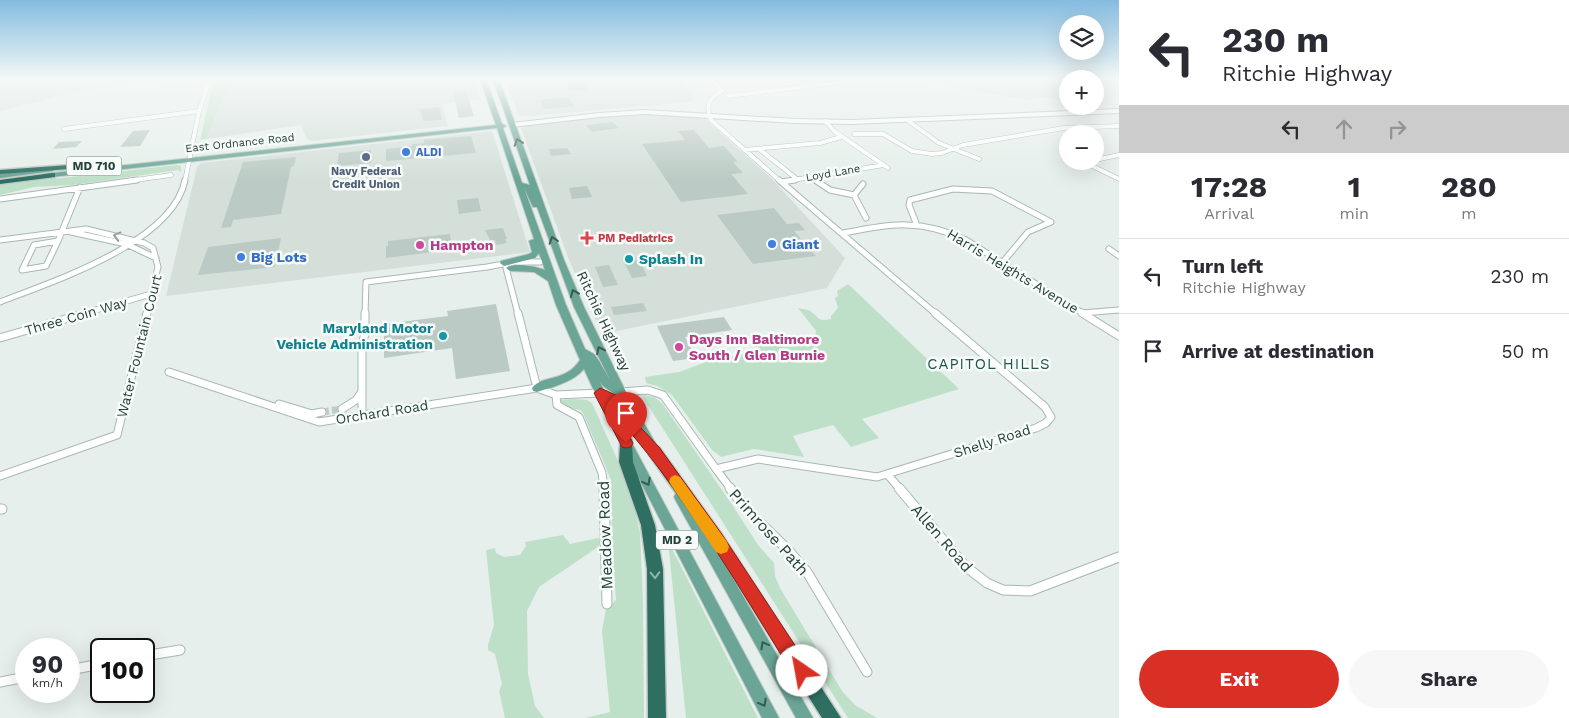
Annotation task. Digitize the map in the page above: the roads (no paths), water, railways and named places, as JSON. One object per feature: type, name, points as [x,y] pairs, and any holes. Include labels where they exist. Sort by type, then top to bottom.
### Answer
[{"type":"highway","points":[[0,172],[109,164]]},
{"type":"highway","points":[[0,181],[52,175]]},
{"type":"highway","points":[[626,443],[626,462],[648,525],[654,561],[657,718]]},
{"type":"highway","points":[[654,451],[716,538],[832,718]]},
{"type":"main road","name":"MD 2","points":[[494,113],[535,230],[543,262],[582,355],[626,443],[771,718]]},
{"type":"main road","name":"Ritchie Highway","points":[[507,113],[560,260],[579,307],[621,392],[805,718]]},
{"type":"main road","points":[[511,123],[599,113]]},
{"type":"main road","points":[[696,113],[826,121],[1106,113]]},
{"type":"main road","name":"East Ordnance Road","points":[[0,176],[511,123]]},
{"type":"main road","name":"East Ordnance Road","points":[[52,175],[189,157]]},
{"type":"main road","points":[[518,184],[526,186],[534,204],[544,212]]},
{"type":"main road","points":[[507,267],[536,252],[532,238],[535,230]]},
{"type":"main road","points":[[507,267],[536,268],[545,272],[552,280]]},
{"type":"main road","points":[[537,388],[547,382],[573,376],[580,371],[582,355],[593,360],[607,385],[621,392]]},
{"type":"main road","points":[[600,393],[614,399],[626,419],[654,451]]},
{"type":"street","points":[[64,129],[94,123],[186,113]]},
{"type":"street","points":[[0,302],[91,266],[128,245],[160,221],[174,205],[184,187],[199,113]]},
{"type":"street","name":"Shelly Road","points":[[708,114],[710,120],[716,126],[1045,407],[1051,417],[1046,423],[1036,428],[877,477],[758,459],[716,469]]},
{"type":"street","points":[[907,120],[928,137],[952,149],[979,159]]},
{"type":"street","points":[[826,121],[830,128],[841,137]]},
{"type":"street","points":[[854,134],[883,134],[908,149],[922,154],[942,154],[952,149],[1064,128],[1119,126]]},
{"type":"street","points":[[744,150],[810,145],[841,137]]},
{"type":"street","name":"Loyd Lane","points":[[782,182],[886,166],[841,137]]},
{"type":"street","points":[[759,149],[797,179]]},
{"type":"street","points":[[1104,158],[1119,155]]},
{"type":"street","points":[[1100,170],[1119,179]]},
{"type":"street","points":[[0,198],[171,175]]},
{"type":"street","points":[[811,177],[830,190],[854,195]]},
{"type":"street","points":[[854,195],[854,192],[863,184]]},
{"type":"street","points":[[58,241],[34,244],[22,270],[46,266],[58,241],[80,187]]},
{"type":"street","points":[[916,223],[909,205],[910,200],[953,189],[992,191],[1051,222],[1028,232],[1002,263]]},
{"type":"street","points":[[854,195],[866,218]]},
{"type":"street","name":"Harris Heights Avenue","points":[[843,234],[894,224],[916,223],[949,231],[1119,336]]},
{"type":"street","name":"Water Fountain Court","points":[[0,240],[86,229],[135,240],[153,248],[158,267],[116,435],[0,476]]},
{"type":"street","name":"Water Fountain Court","points":[[62,231],[128,245],[147,252],[156,258]]},
{"type":"street","points":[[1109,249],[1119,256]]},
{"type":"street","points":[[362,415],[361,393],[366,282],[543,262]]},
{"type":"street","points":[[507,267],[537,388]]},
{"type":"street","name":"Three Coin Way","points":[[0,338],[151,294]]},
{"type":"street","points":[[1082,313],[1119,310]]},
{"type":"street","name":"Orchard Road","points":[[169,372],[319,422],[537,388],[556,395],[600,393]]},
{"type":"street","points":[[621,392],[647,389],[663,395],[716,469]]},
{"type":"street","points":[[342,409],[356,400],[361,393]]},
{"type":"street","name":"Meadow Road","points":[[556,395],[557,405],[579,416],[602,473],[607,604]]},
{"type":"street","points":[[264,404],[278,404],[312,414],[322,412]]},
{"type":"street","name":"Primrose Path","points":[[716,469],[748,511],[788,550],[807,572],[867,672]]},
{"type":"street","name":"Allen Road","points":[[888,475],[965,566],[975,576],[1001,590],[1016,593],[1030,591],[1119,557]]},
{"type":"street","points":[[155,654],[180,650]]},
{"type":"street","points":[[0,682],[15,680]]},
{"type":"tunnel","points":[[322,412],[342,409]]},
{"type":"place","name":"ALDI","points":[[406,152]]},
{"type":"place","name":"Navy Federal Credit Union","points":[[366,157]]},
{"type":"place","name":"PM Pediatrics","points":[[587,238]]},
{"type":"place","name":"Giant","points":[[772,244]]},
{"type":"place","name":"Hampton","points":[[420,245]]},
{"type":"place","name":"Big Lots","points":[[241,257]]},
{"type":"place","name":"Splash In","points":[[629,259]]},
{"type":"place","name":"Maryland Motor Vehicle Administration","points":[[443,336]]},
{"type":"place","name":"Days Inn Baltimore South / Glen Burnie","points":[[679,347]]},
{"type":"district","name":"CAPITOL HILLS","points":[[989,364]]}]
